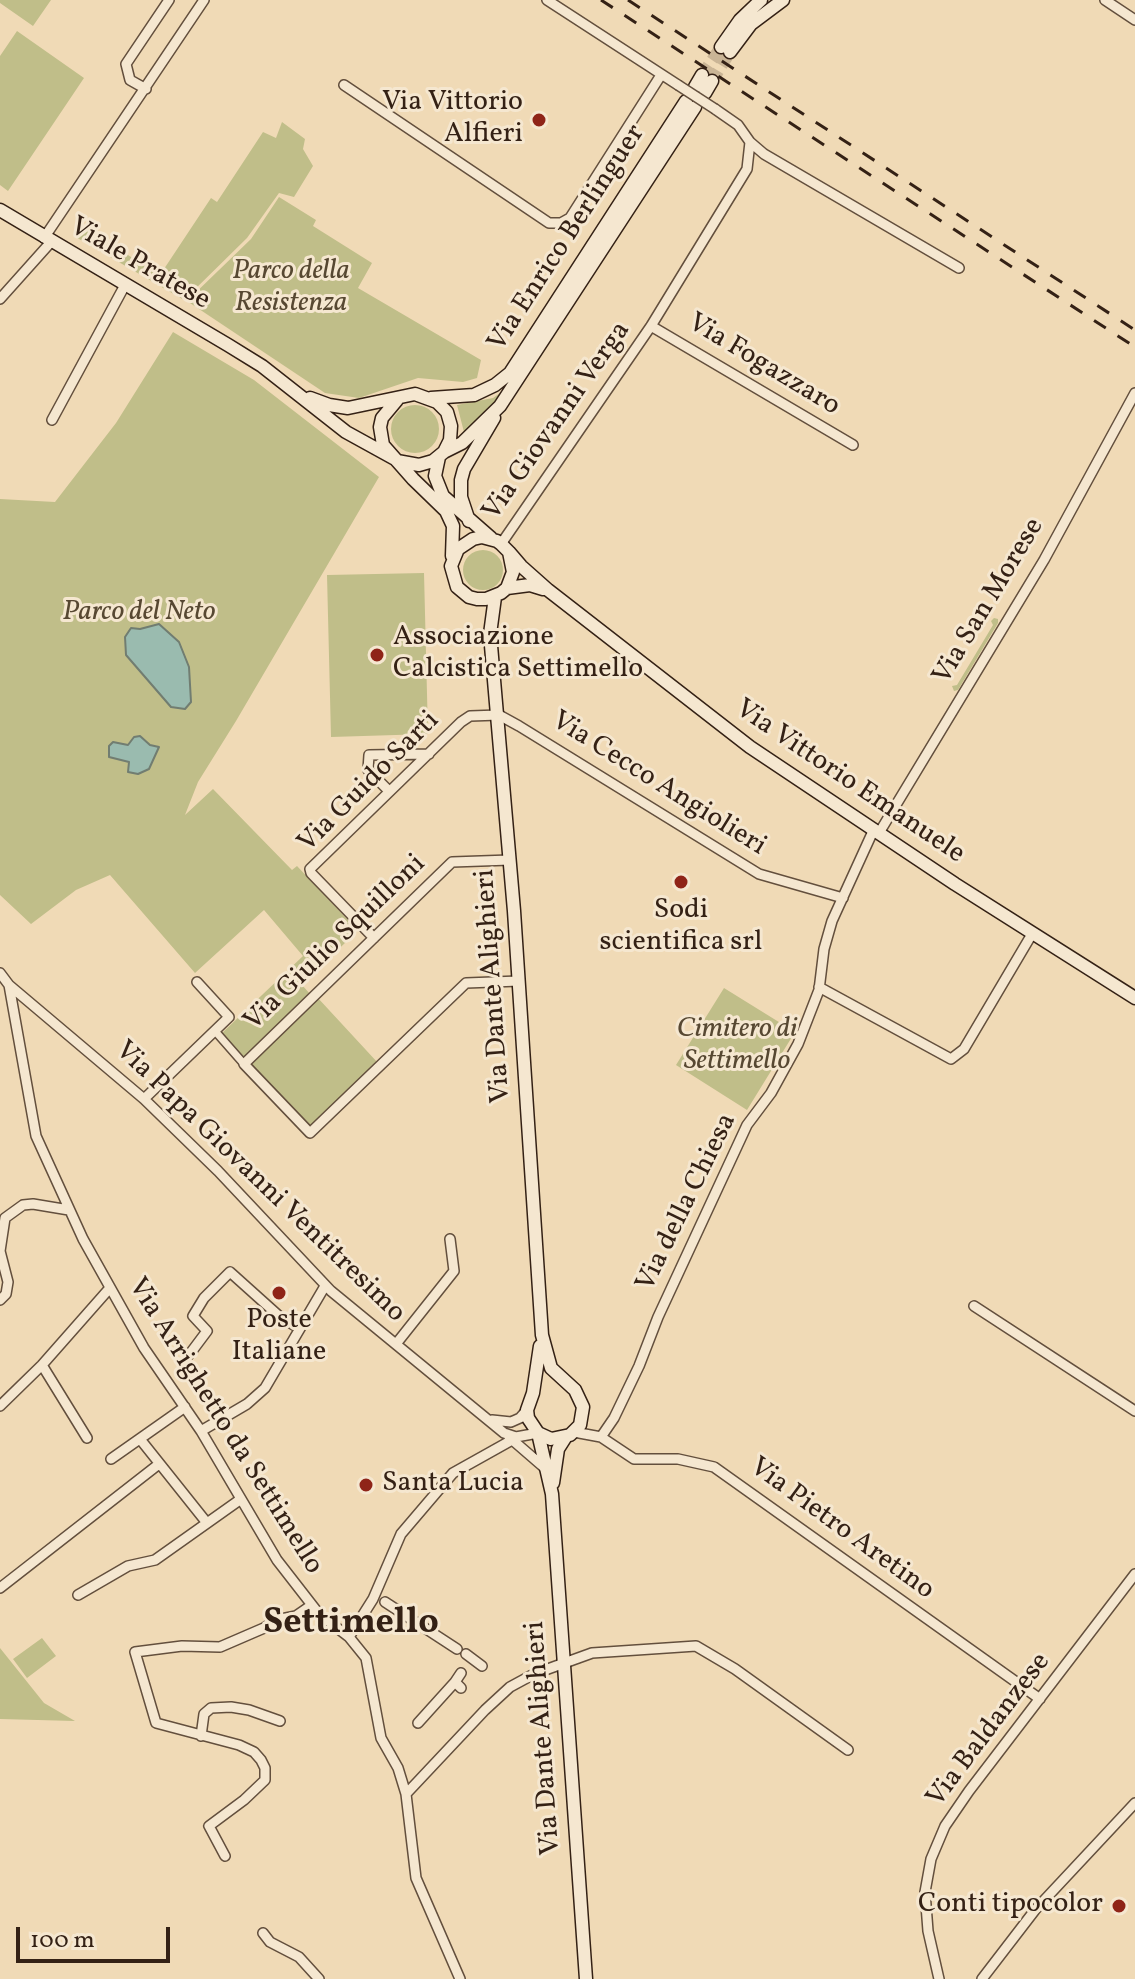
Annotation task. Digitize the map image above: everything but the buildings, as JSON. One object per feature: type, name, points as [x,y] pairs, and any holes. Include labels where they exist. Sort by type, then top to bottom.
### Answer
[{"type":"main road","points":[[761,0],[740,20],[726,50],[757,18],[783,0]]},
{"type":"main road","name":"Via Enrico Berlinguer","points":[[431,398],[474,395],[495,385],[510,373],[691,104],[500,406],[464,469],[461,497],[469,521]]},
{"type":"main road","name":"Viale Pratese","points":[[0,210],[228,345],[292,389],[346,432],[396,460]]},
{"type":"main road","name":"Viale Pratese","points":[[292,389],[320,403],[348,408],[415,394],[431,398]]},
{"type":"main road","name":"Viale Pratese","points":[[399,398],[386,410],[380,427],[383,445],[452,521],[451,566]]},
{"type":"main road","points":[[431,398],[447,412],[451,426],[450,440],[441,455],[435,476],[438,488],[469,521],[500,545],[513,572],[507,588]]},
{"type":"main road","name":"Via Enrico Berlinguer","points":[[441,455],[462,443],[500,406]]},
{"type":"main road","points":[[396,460],[419,465],[441,455]]},
{"type":"main road","points":[[500,545],[473,539],[465,543],[453,557],[453,581],[469,597],[477,599],[495,597],[507,588],[530,585],[548,590]]},
{"type":"main road","name":"Via Vittorio Emanuele","points":[[500,545],[548,590],[725,729],[1032,934],[1135,998]]},
{"type":"main road","name":"Via Dante Alighieri","points":[[469,597],[484,617],[490,634],[499,715],[542,1335],[551,1368],[580,1398],[583,1407],[580,1425],[556,1455],[552,1494]]},
{"type":"main road","name":"Via Dante Alighieri","points":[[490,634],[495,597]]},
{"type":"main road","name":"Via Dante Alighieri","points":[[542,1335],[533,1393],[527,1410],[532,1427],[538,1433],[552,1494],[586,1979]]},
{"type":"main road","points":[[533,1393],[549,1384],[567,1385]]},
{"type":"main road","points":[[538,1433],[551,1439],[570,1435]]},
{"type":"street","points":[[146,89],[130,80],[126,64],[169,0]]},
{"type":"street","points":[[0,299],[48,240],[204,0]]},
{"type":"street","points":[[547,0],[738,125],[750,142],[764,154],[959,268]]},
{"type":"street","points":[[1105,0],[1135,20]]},
{"type":"street","points":[[344,85],[549,223],[561,223],[570,218],[661,75]]},
{"type":"street","name":"Via Giovanni Verga","points":[[500,545],[651,326],[747,169],[750,142]]},
{"type":"street","points":[[52,420],[125,285]]},
{"type":"street","name":"Via Fogazzaro","points":[[651,326],[853,445]]},
{"type":"street","name":"Via San Morese","points":[[876,831],[1044,560],[1135,393]]},
{"type":"street","name":"Via Guido Sarti","points":[[374,938],[309,870],[466,718],[499,715]]},
{"type":"street","name":"Via Cecco Angiolieri","points":[[499,715],[759,874],[843,898]]},
{"type":"street","points":[[389,791],[368,770],[369,755],[429,754]]},
{"type":"street","name":"Via della Chiesa","points":[[601,1437],[614,1418],[639,1366],[670,1290],[747,1125],[771,1093],[798,1044],[819,987],[824,949],[843,898],[876,831]]},
{"type":"street","name":"Via Giulio Squilloni","points":[[244,1064],[452,862],[510,860]]},
{"type":"street","points":[[819,987],[951,1059],[964,1049],[1032,934]]},
{"type":"street","name":"Via Arrighetto da Settimello","points":[[0,973],[9,985],[36,1136],[109,1289],[144,1348],[201,1431],[277,1560],[312,1605],[349,1637],[366,1658],[381,1738],[398,1768],[406,1794],[416,1878],[460,1979]]},
{"type":"street","points":[[215,1031],[310,1133],[466,983],[519,981]]},
{"type":"street","points":[[144,1099],[229,1015],[197,982]]},
{"type":"street","name":"Via Papa Giovanni Ventitresimo","points":[[9,985],[144,1099],[218,1171],[325,1286],[546,1469]]},
{"type":"street","points":[[0,1300],[6,1294],[8,1282],[0,1251],[4,1219],[23,1205],[69,1210]]},
{"type":"street","points":[[396,1344],[454,1271],[450,1239]]},
{"type":"street","points":[[189,1355],[207,1331],[193,1316],[204,1298],[230,1272],[279,1316],[299,1328]]},
{"type":"street","points":[[201,1431],[247,1404],[265,1388],[325,1286]]},
{"type":"street","points":[[0,1406],[42,1365],[109,1289]]},
{"type":"street","points":[[974,1306],[1135,1411]]},
{"type":"street","points":[[42,1365],[87,1438]]},
{"type":"street","points":[[111,1459],[185,1407]]},
{"type":"street","name":"Via Papa Giovanni Ventitresimo","points":[[479,1412],[495,1421],[511,1422],[527,1410]]},
{"type":"street","points":[[349,1637],[379,1598],[401,1534],[453,1473],[508,1436],[538,1433]]},
{"type":"street","points":[[570,1435],[601,1437]]},
{"type":"street","name":"Via Pietro Aretino","points":[[601,1437],[634,1459],[678,1459],[714,1467],[1040,1699]]},
{"type":"street","points":[[140,1439],[207,1523]]},
{"type":"street","points":[[0,1588],[159,1464]]},
{"type":"street","points":[[78,1595],[128,1566],[155,1560],[241,1499]]},
{"type":"street","name":"Via Baldanzese","points":[[939,1979],[926,1914],[925,1886],[931,1859],[953,1813],[1135,1574]]},
{"type":"street","points":[[379,1598],[482,1666]]},
{"type":"street","points":[[225,1856],[209,1826],[265,1780],[265,1768],[254,1752],[239,1745],[156,1723],[135,1652],[182,1646],[220,1647],[276,1620],[296,1616],[312,1605]]},
{"type":"street","points":[[406,1794],[510,1687],[592,1653],[696,1646],[735,1669],[848,1750]]},
{"type":"street","points":[[418,1723],[459,1681]]},
{"type":"street","points":[[201,1736],[204,1714],[211,1708],[249,1710],[280,1721]]},
{"type":"street","points":[[982,1979],[1035,1910],[1135,1803]]},
{"type":"street","points":[[263,1933],[270,1942],[299,1957],[319,1979]]},
{"type":"green space","points":[[0,0],[51,0],[33,26]]},
{"type":"green space","points":[[17,31],[84,78],[8,191],[0,185],[0,56]]},
{"type":"green space","points":[[282,122],[305,139],[303,149],[313,166],[294,197],[279,193],[247,238],[184,300],[74,236],[78,224],[160,275],[211,198],[217,202],[263,132],[276,138]]},
{"type":"green space","name":"Parco della Resistenza","points":[[279,197],[316,220],[313,226],[372,263],[358,288],[481,360],[477,378],[463,382],[418,378],[359,398],[325,393],[187,301],[251,239]]},
{"type":"green space","name":"Parco del Neto","points":[[173,332],[254,380],[379,477],[198,782],[185,815],[213,789],[292,870],[297,866],[349,921],[349,939],[302,985],[311,995],[244,1058],[221,1034],[303,956],[264,910],[195,973],[110,875],[76,890],[31,924],[0,895],[0,499],[55,502],[116,423]]},
{"type":"green space","points":[[506,392],[464,432],[457,405],[493,398]]},
{"type":"green space","points":[[415,405],[432,412],[439,429],[432,446],[415,453],[398,446],[391,429],[398,412]]},
{"type":"green space","points":[[483,550],[497,556],[503,570],[497,584],[483,590],[469,584],[463,570],[469,556]]},
{"type":"green space","name":"Associazione Calcistica Settimello","points":[[424,573],[428,734],[331,737],[327,575]]},
{"type":"green space","points":[[998,619],[998,623],[958,690],[954,691],[952,686],[957,685],[993,625],[991,621]]},
{"type":"green space","name":"Cimitero di Settimello","points":[[724,988],[795,1032],[747,1110],[676,1065]]},
{"type":"green space","points":[[317,997],[378,1063],[313,1126],[309,1126],[251,1062]]},
{"type":"green space","points":[[42,1638],[56,1656],[27,1678],[13,1659]]},
{"type":"green space","points":[[0,1648],[44,1703],[75,1721],[0,1719]]},
{"type":"water","points":[[159,624],[179,642],[189,667],[191,702],[185,709],[171,707],[126,655],[125,637],[131,628]]},
{"type":"water","points":[[140,736],[150,745],[159,747],[149,769],[138,774],[128,772],[129,762],[109,757],[109,746],[113,742],[128,745],[134,737]]},
{"type":"tunnel","points":[[702,75],[721,47]]},
{"type":"tunnel","points":[[712,81],[730,52]]},
{"type":"railway","points":[[601,0],[1135,347]]},
{"type":"railway","points":[[628,0],[1135,330]]},
{"type":"place","name":"Via Vittorio Alfieri","points":[[539,120]]},
{"type":"place","name":"Associazione Calcistica Settimello","points":[[377,655]]},
{"type":"place","name":"Sodi scientifica srl","points":[[681,882]]},
{"type":"place","name":"Poste Italiane","points":[[279,1293]]},
{"type":"place","name":"Santa Lucia","points":[[366,1485]]},
{"type":"place","name":"Conti tipocolor","points":[[1119,1906]]},
{"type":"district","name":"Settimello","points":[[351,1625]]}]
